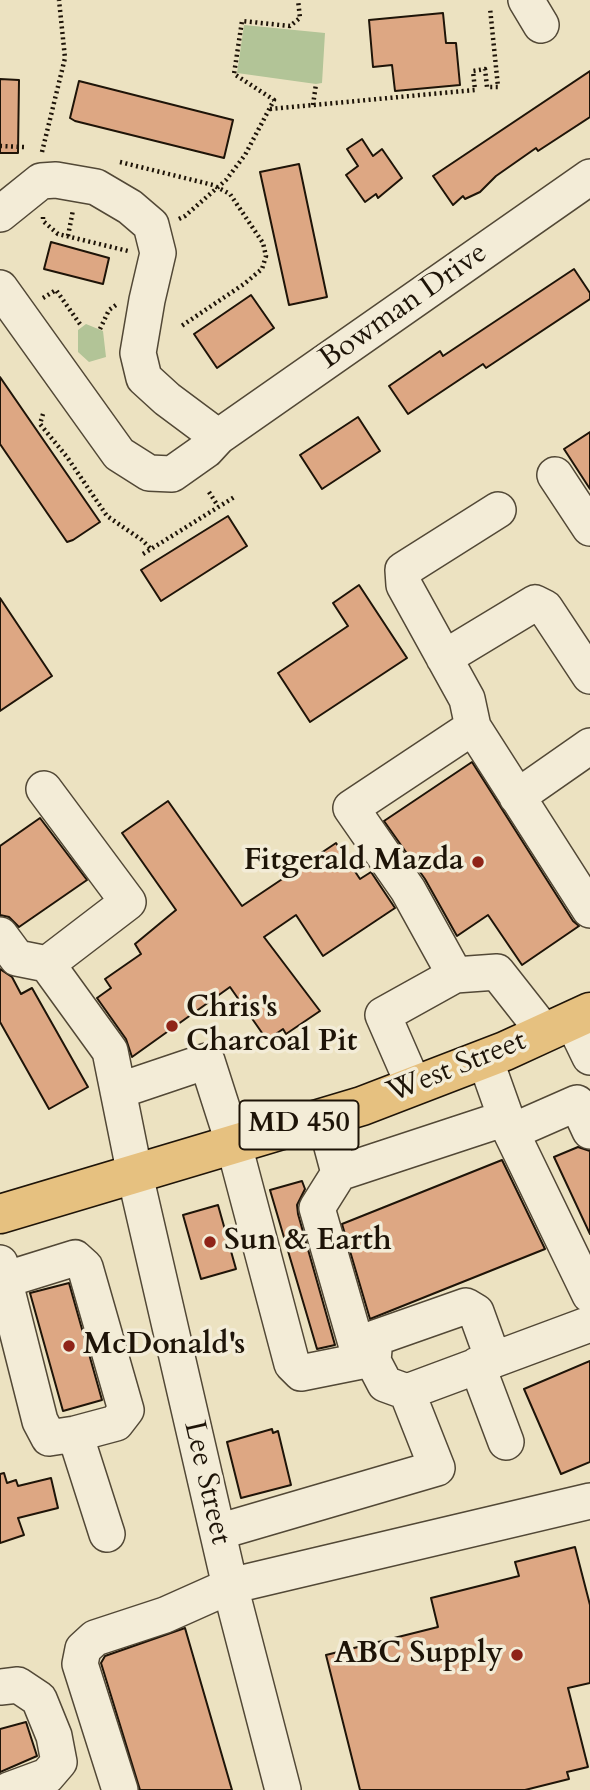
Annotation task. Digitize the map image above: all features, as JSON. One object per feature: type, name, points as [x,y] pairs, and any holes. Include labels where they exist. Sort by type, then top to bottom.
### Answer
[{"type":"main road","name":"West Street","points":[[0,1214],[324,1117],[485,1059],[569,1022]]},
{"type":"street","name":"Bowman Drive","points":[[0,288],[119,454],[149,473],[172,474],[206,450],[218,437],[590,177]]},
{"type":"street","points":[[0,214],[41,181],[55,180],[96,187],[130,207],[152,225],[158,253],[138,353],[144,378],[218,437]]},
{"type":"street","points":[[555,475],[590,528]]},
{"type":"street","points":[[498,510],[403,570],[404,585],[467,699],[473,727],[590,911]]},
{"type":"street","points":[[444,658],[536,603],[545,608],[590,676]]},
{"type":"street","points":[[455,975],[408,890],[351,808],[473,727]]},
{"type":"street","points":[[517,797],[590,746]]},
{"type":"street","points":[[0,935],[17,958],[47,964],[128,902],[44,789]]},
{"type":"street","name":"Lee Street","points":[[47,964],[110,1051],[135,1175],[230,1586],[283,1790]]},
{"type":"street","points":[[414,1086],[383,1015],[455,975],[497,972],[569,1022],[590,1057]]},
{"type":"street","points":[[485,1059],[509,1125],[590,1295]]},
{"type":"street","points":[[118,1091],[207,1061],[233,1144],[292,1364],[301,1373],[367,1361]]},
{"type":"street","points":[[324,1117],[339,1173]]},
{"type":"street","points":[[583,1117],[509,1125],[339,1173],[317,1208],[367,1361],[385,1384],[407,1392],[590,1324]]},
{"type":"street","points":[[75,1258],[85,1267],[126,1410],[116,1423],[49,1438],[40,1421],[2,1271],[75,1258]]},
{"type":"street","points":[[367,1361],[375,1338],[466,1306],[476,1312],[485,1362],[506,1442]]},
{"type":"street","points":[[218,1532],[437,1468],[407,1392]]},
{"type":"street","points":[[75,1434],[107,1534]]},
{"type":"street","points":[[120,1790],[80,1664],[83,1649],[95,1638],[165,1615],[230,1586],[590,1501]]},
{"type":"street","points":[[0,1687],[18,1685],[38,1699],[54,1736],[60,1762],[47,1776],[9,1790]]},
{"type":"path","points":[[41,155],[65,58],[59,0]]},
{"type":"path","points":[[176,220],[186,216],[218,187],[245,155],[274,100],[234,74],[242,21],[290,26],[300,18],[298,0]]},
{"type":"path","points":[[269,109],[475,90],[472,71],[485,69],[487,87],[498,87],[490,8]]},
{"type":"path","points":[[313,105],[316,84]]},
{"type":"path","points":[[0,146],[24,147]]},
{"type":"path","points":[[120,162],[218,187],[230,194],[263,243],[266,256],[262,269],[180,327]]},
{"type":"path","points":[[43,207],[43,220],[58,234],[130,252]]},
{"type":"path","points":[[68,236],[71,220]]},
{"type":"path","points":[[39,300],[56,290],[82,327]]},
{"type":"path","points":[[43,414],[40,424],[67,457],[107,516],[151,549]]},
{"type":"path","points":[[209,492],[218,506]]},
{"type":"path","points":[[143,554],[236,496]]},
{"type":"green space","points":[[244,25],[325,33],[322,83],[237,73]]},
{"type":"green space","points":[[86,324],[103,331],[106,357],[89,362],[78,352],[78,330]]},
{"type":"building","points":[[443,13],[446,43],[456,43],[460,85],[395,91],[392,65],[373,67],[369,20]]},
{"type":"building","points":[[590,71],[590,117],[538,151],[536,148],[496,176],[480,192],[465,199],[463,196],[453,205],[433,176]]},
{"type":"building","points":[[0,79],[19,80],[18,153],[0,153]]},
{"type":"building","points":[[79,81],[233,120],[224,158],[75,121],[70,118]]},
{"type":"building","points":[[362,139],[373,156],[382,149],[402,178],[378,198],[376,194],[365,202],[346,175],[358,166],[347,149]]},
{"type":"building","points":[[299,164],[327,297],[289,305],[260,172]]},
{"type":"building","points":[[51,242],[109,258],[103,284],[44,269]]},
{"type":"building","points":[[574,269],[590,293],[590,299],[486,368],[483,364],[408,414],[389,386],[440,351],[443,356]]},
{"type":"building","points":[[251,295],[274,328],[217,368],[194,334]]},
{"type":"building","points":[[0,377],[100,522],[73,540],[67,542],[0,444]]},
{"type":"building","points":[[358,417],[380,451],[322,489],[300,455]]},
{"type":"building","points":[[590,432],[590,489],[564,449]]},
{"type":"building","points":[[228,516],[247,546],[161,601],[141,570]]},
{"type":"building","points":[[359,585],[407,658],[310,722],[278,673],[348,626],[333,603]]},
{"type":"building","points":[[0,598],[52,676],[0,711]]},
{"type":"building","name":"Fitgerald Mazda","points":[[472,762],[573,921],[579,926],[522,965],[488,915],[457,936],[425,879],[384,821]]},
{"type":"building","points":[[168,801],[242,906],[336,843],[360,879],[371,872],[395,908],[323,956],[296,915],[264,937],[320,1011],[286,1034],[283,1029],[267,1040],[230,987],[132,1057],[126,1039],[97,998],[111,988],[105,979],[141,954],[135,944],[176,910],[122,833]]},
{"type":"building","points":[[40,818],[87,880],[19,927],[9,917],[0,915],[0,846]]},
{"type":"building","points":[[0,969],[12,977],[21,994],[32,988],[88,1087],[49,1109],[0,1022]]},
{"type":"building","points":[[578,1147],[590,1151],[590,1234],[554,1157]]},
{"type":"building","points":[[502,1160],[545,1249],[370,1319],[342,1224]]},
{"type":"building","points":[[302,1181],[305,1189],[297,1205],[298,1214],[335,1345],[317,1349],[270,1190]]},
{"type":"building","name":"Sun & Earth","points":[[218,1205],[236,1269],[201,1279],[183,1215]]},
{"type":"building","name":"McDonald's","points":[[69,1283],[102,1400],[63,1411],[30,1293]]},
{"type":"building","points":[[590,1361],[590,1462],[561,1474],[524,1389]]},
{"type":"building","points":[[272,1429],[273,1433],[278,1431],[291,1485],[241,1498],[227,1442]]},
{"type":"building","points":[[4,1473],[7,1483],[16,1480],[18,1486],[51,1478],[58,1508],[18,1518],[24,1535],[0,1543],[0,1474]]},
{"type":"building","name":"ABC Supply","points":[[575,1547],[590,1605],[590,1683],[568,1688],[588,1767],[567,1772],[569,1779],[525,1790],[360,1790],[326,1655],[438,1627],[431,1598],[519,1576],[515,1562]]},
{"type":"building","points":[[185,1628],[232,1790],[140,1790],[101,1663],[105,1656]]},
{"type":"building","points":[[26,1722],[37,1756],[0,1772],[0,1729]]},
{"type":"place","name":"Fitgerald Mazda","points":[[478,862]]},
{"type":"place","name":"Chris's Charcoal Pit","points":[[172,1026]]},
{"type":"place","name":"Sun & Earth","points":[[210,1242]]},
{"type":"place","name":"McDonald's","points":[[69,1346]]},
{"type":"place","name":"ABC Supply","points":[[517,1655]]}]
